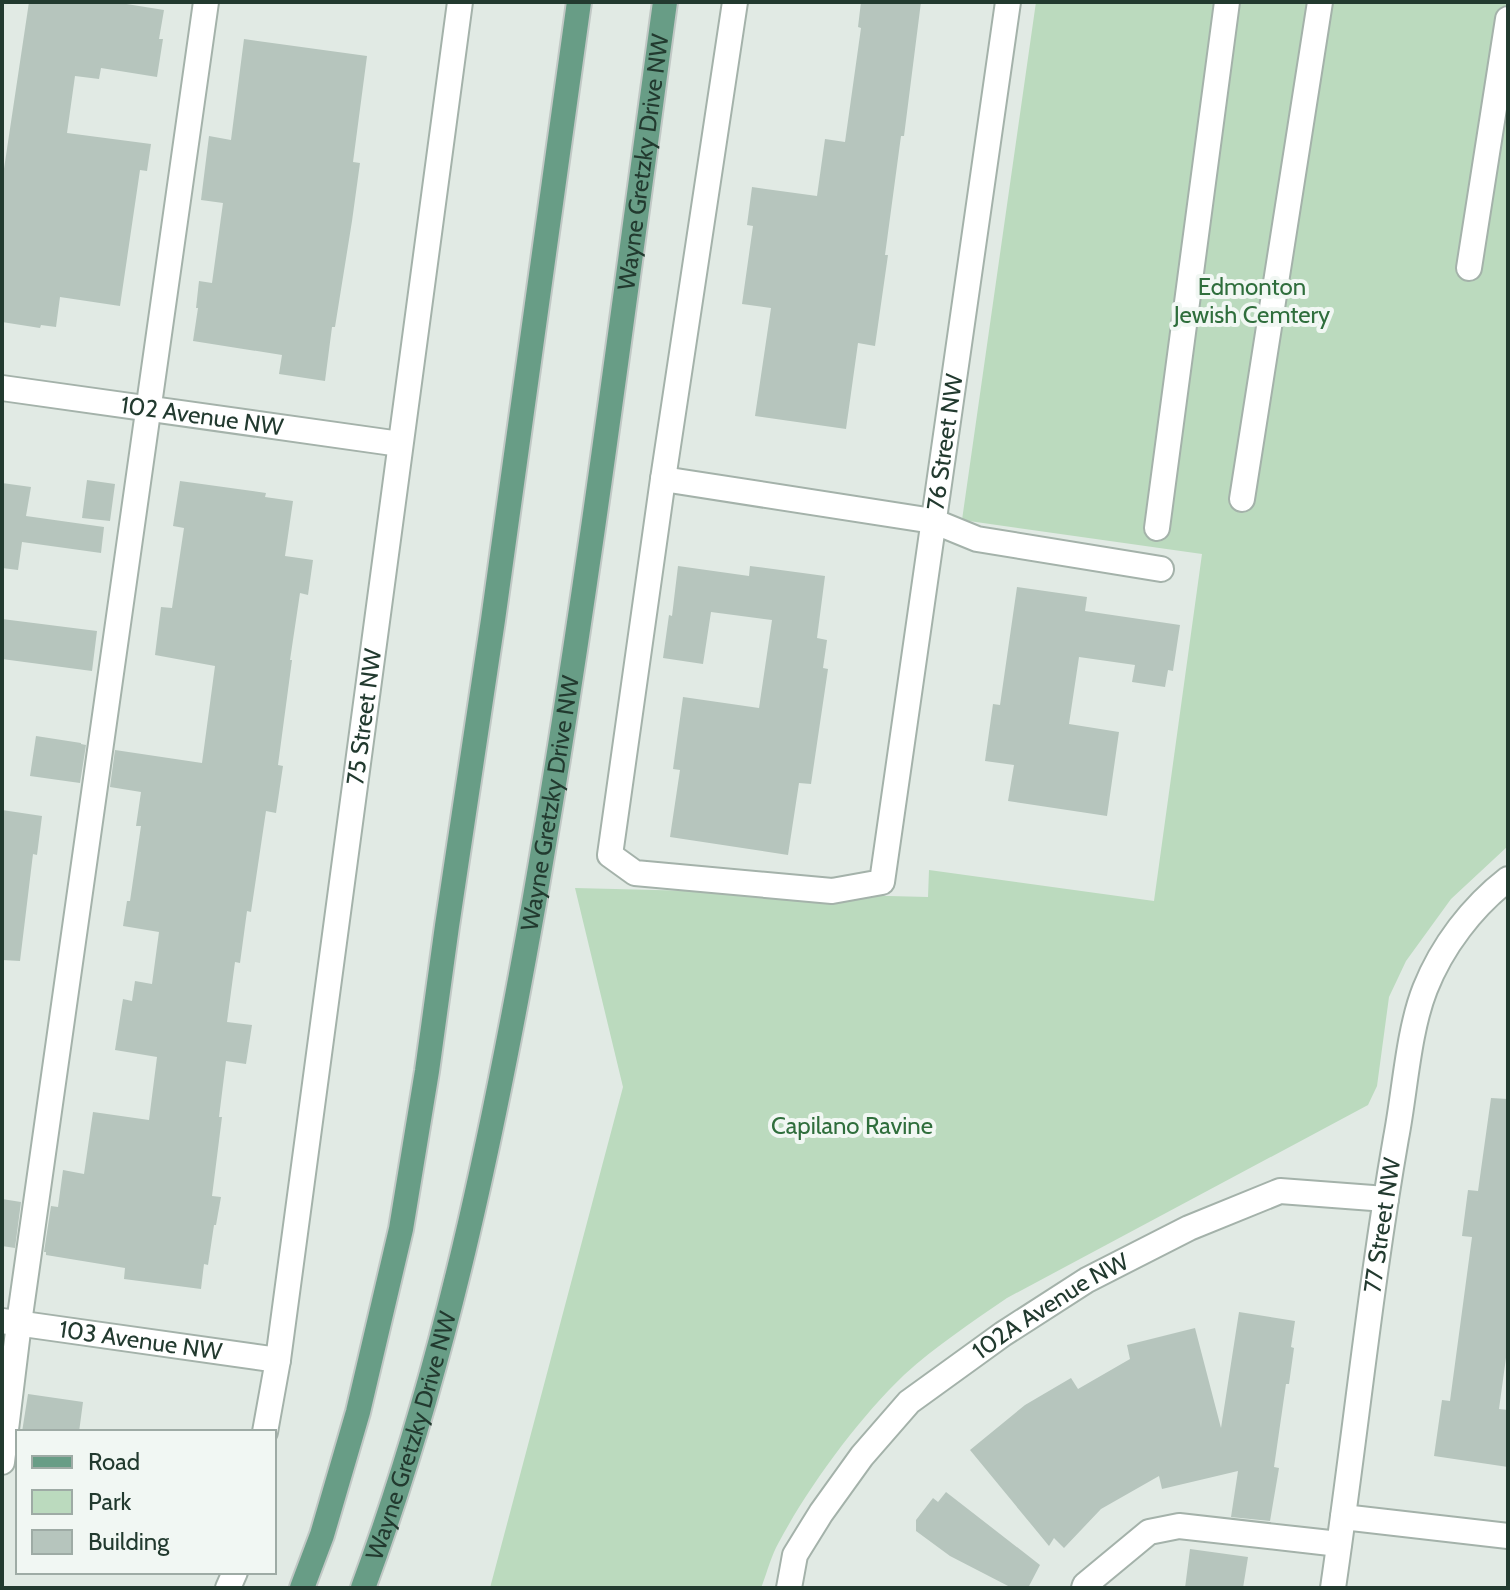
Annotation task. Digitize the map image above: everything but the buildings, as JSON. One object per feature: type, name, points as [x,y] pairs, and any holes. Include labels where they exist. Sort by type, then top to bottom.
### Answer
[{"type":"main road","points":[[302,1588],[322,1535],[358,1412],[401,1229],[493,620],[579,2]]},
{"type":"main road","name":"Wayne Gretzky Drive NW","points":[[363,1588],[414,1437],[468,1234],[509,1042],[558,765],[665,2]]},
{"type":"street","points":[[2,1462],[10,1322],[149,409],[206,2]]},
{"type":"street","name":"75 Street NW","points":[[265,1430],[278,1360],[460,2]]},
{"type":"street","points":[[735,2],[663,479],[933,521],[977,539],[1161,569]]},
{"type":"street","name":"76 Street NW","points":[[663,479],[610,855],[635,873],[832,891],[882,882],[1008,2]]},
{"type":"street","points":[[1157,528],[1227,2]]},
{"type":"street","points":[[1242,499],[1320,2]]},
{"type":"street","points":[[1469,268],[1508,19]]},
{"type":"street","name":"102 Avenue NW","points":[[2,388],[400,444]]},
{"type":"street","name":"77 Street NW","points":[[1333,1588],[1386,1199],[1408,1065],[1424,991],[1455,935],[1474,910],[1502,883]]},
{"type":"street","name":"102A Avenue NW","points":[[789,1588],[795,1555],[862,1456],[909,1402],[1003,1334],[1087,1280],[1189,1228],[1280,1191],[1386,1199]]},
{"type":"street","name":"103 Avenue NW","points":[[10,1322],[278,1360]]},
{"type":"street","points":[[1343,1517],[1508,1536]]},
{"type":"street","points":[[1084,1588],[1149,1532],[1179,1526],[1339,1544]]},
{"type":"green space","name":"Capilano Ravine","points":[[1036,2],[1508,2],[1508,846],[1451,899],[1406,961],[1389,997],[1377,1086],[1368,1105],[1007,1298],[929,1354],[869,1412],[820,1476],[776,1547],[761,1588],[490,1588],[623,1087],[575,888],[928,897],[929,870],[1154,901],[1202,554],[962,520]]},
{"type":"park label","name":"Edmonton Jewish Cemtery","points":[[1252,301]]}]
